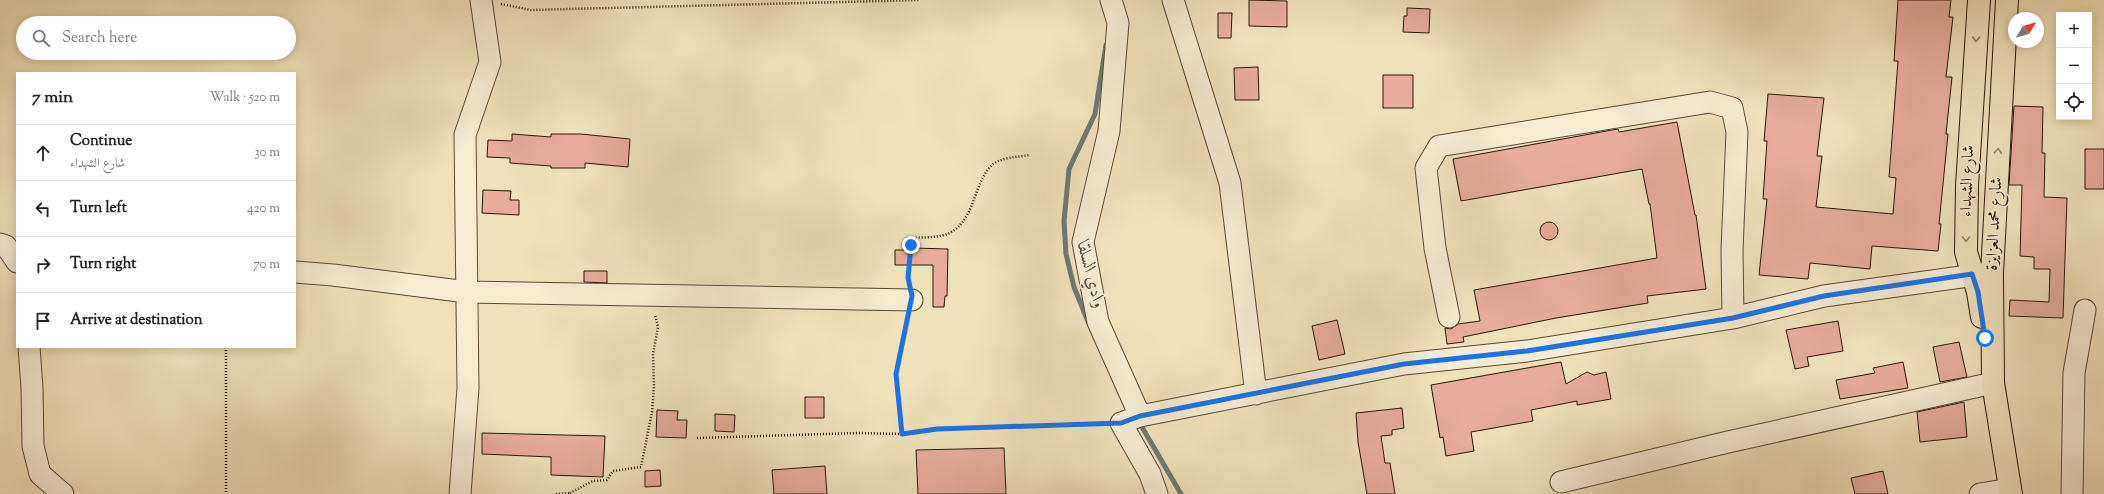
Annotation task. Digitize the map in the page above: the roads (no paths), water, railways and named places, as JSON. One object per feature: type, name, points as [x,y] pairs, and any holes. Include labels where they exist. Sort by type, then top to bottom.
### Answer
[{"type":"main road","name":"شارع الشهداء","points":[[1979,0],[1966,186],[1966,252],[1982,274],[1978,292],[1985,338],[1993,358],[1993,383]]},
{"type":"main road","name":"شارع محمد العزايزة","points":[[1982,274],[2007,0]]},
{"type":"main road","points":[[1993,383],[2010,492]]},
{"type":"street","points":[[1111,0],[1118,23],[1109,131],[1083,242],[1098,322],[1140,416]]},
{"type":"street","points":[[1173,0],[1230,183],[1256,394]]},
{"type":"street","points":[[460,494],[468,388],[465,135],[490,62],[489,1]]},
{"type":"street","points":[[1449,317],[1435,248],[1426,168],[1439,146],[1710,102],[1732,108],[1737,132],[1732,250],[1733,318]]},
{"type":"street","points":[[296,272],[333,275],[467,292],[650,294],[912,300]]},
{"type":"street","points":[[1157,494],[1150,474],[1121,423],[1140,416],[1431,361],[1527,351],[1733,318],[1824,296],[1982,274]]},
{"type":"street","points":[[2072,494],[2074,373],[2085,310]]},
{"type":"street","points":[[29,348],[32,388],[33,446],[40,474],[63,494]]},
{"type":"street","points":[[1561,482],[1728,442],[1993,383]]},
{"type":"street","points":[[1980,494],[2010,492]]},
{"type":"waterway","name":"وادي السلقا","points":[[1089,324],[1074,287],[1066,254],[1064,221],[1069,169],[1095,114],[1106,45]]},
{"type":"waterway","name":"وادي السلقا","points":[[1139,422],[1181,494]]}]
